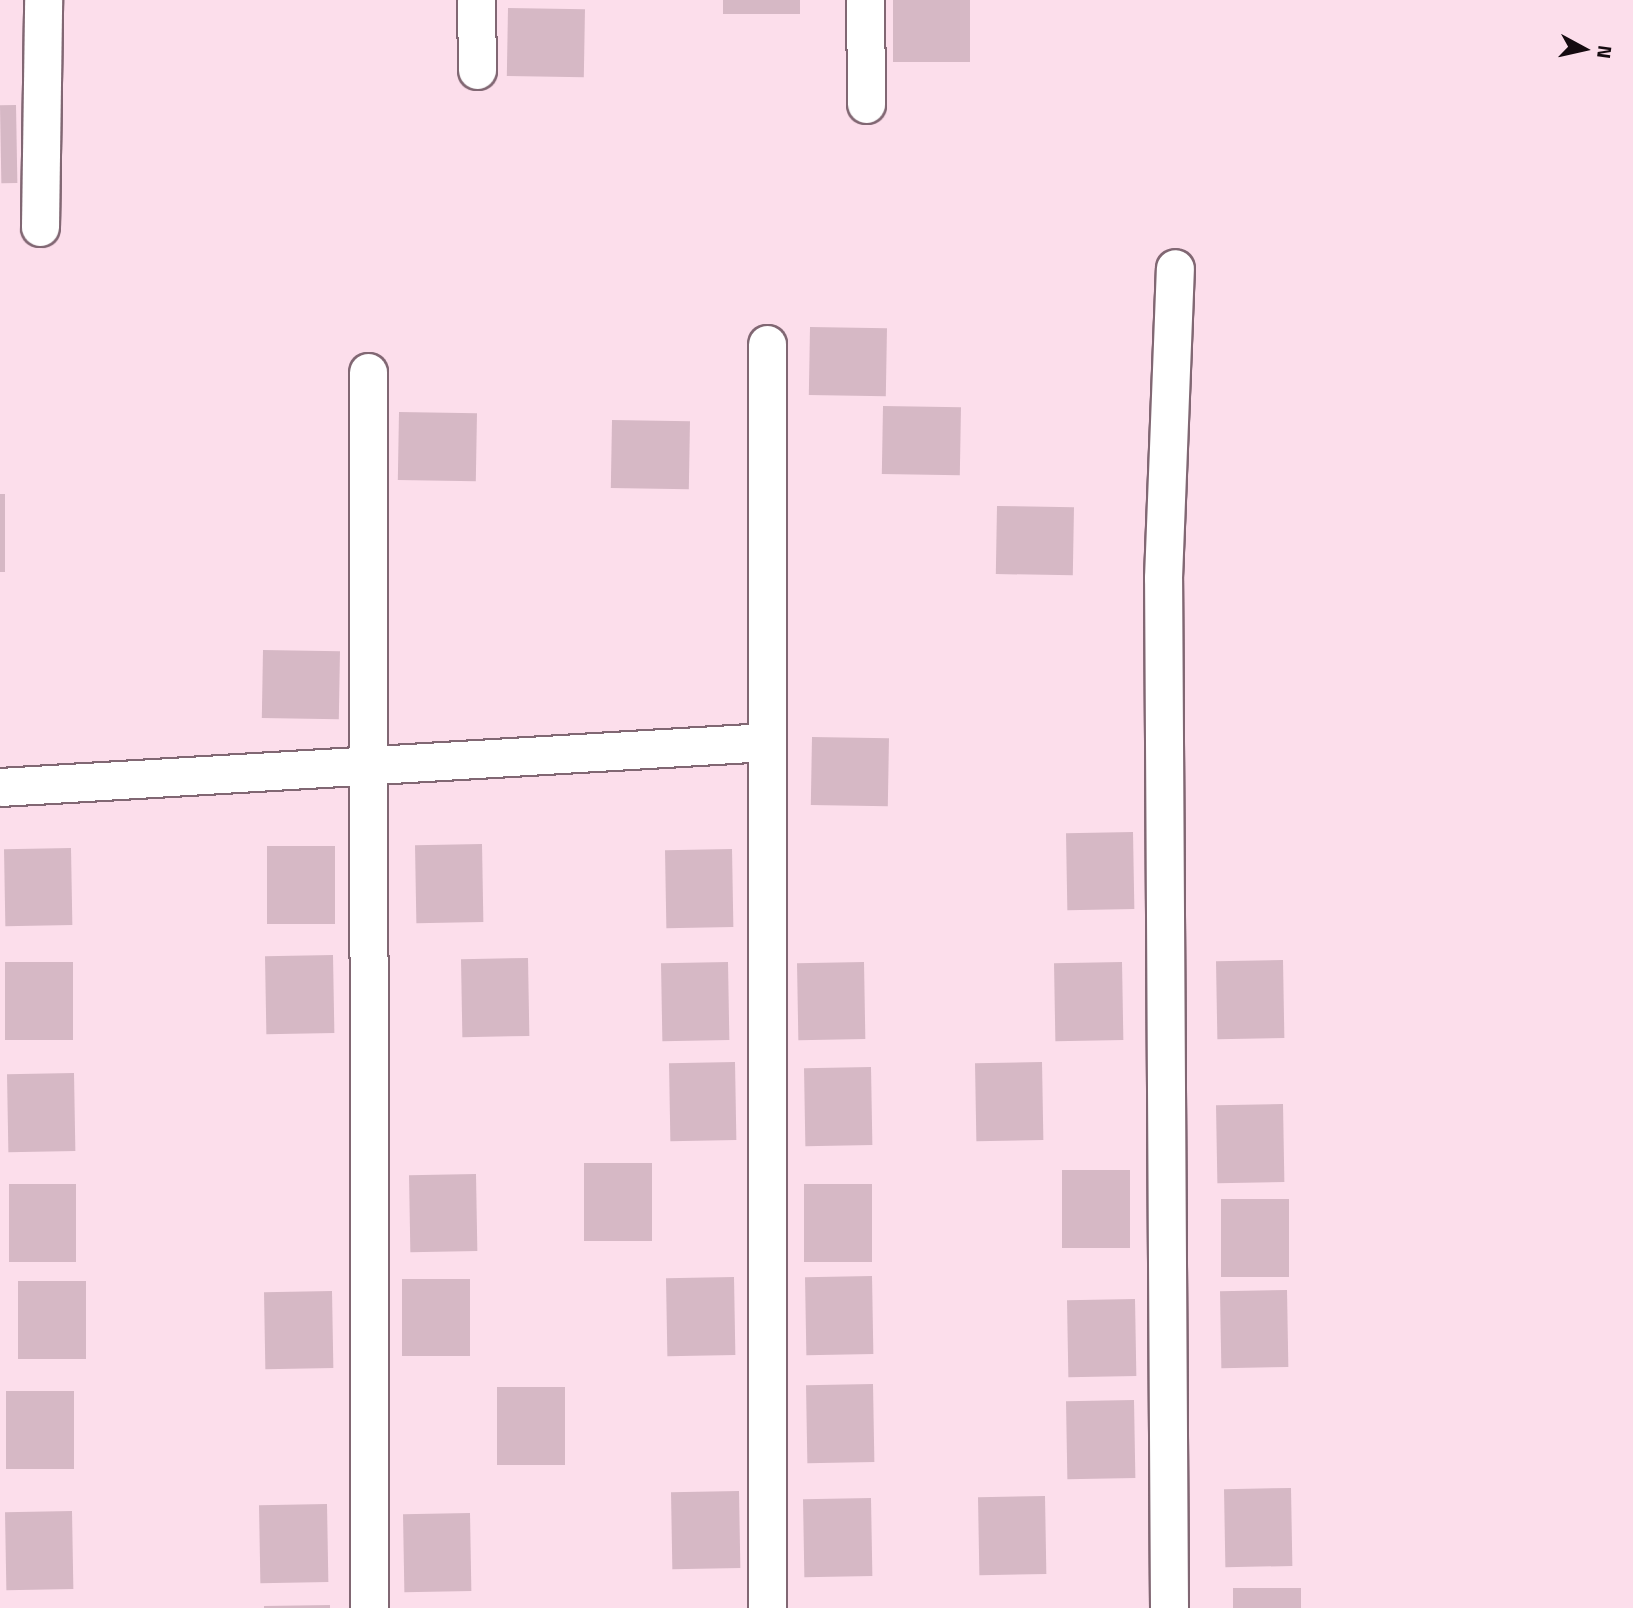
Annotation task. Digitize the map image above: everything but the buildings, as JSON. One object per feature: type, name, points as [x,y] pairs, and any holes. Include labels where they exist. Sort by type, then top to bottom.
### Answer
[{"type":"street","points":[[40,227],[43,0]]},
{"type":"street","points":[[476,0],[477,70]]},
{"type":"street","points":[[865,0],[866,104]]},
{"type":"street","points":[[1169,1608],[1163,578],[1175,268]]},
{"type":"street","points":[[767,345],[767,1608]]},
{"type":"street","points":[[368,372],[369,1608]]},
{"type":"street","points":[[0,787],[766,742]]}]
